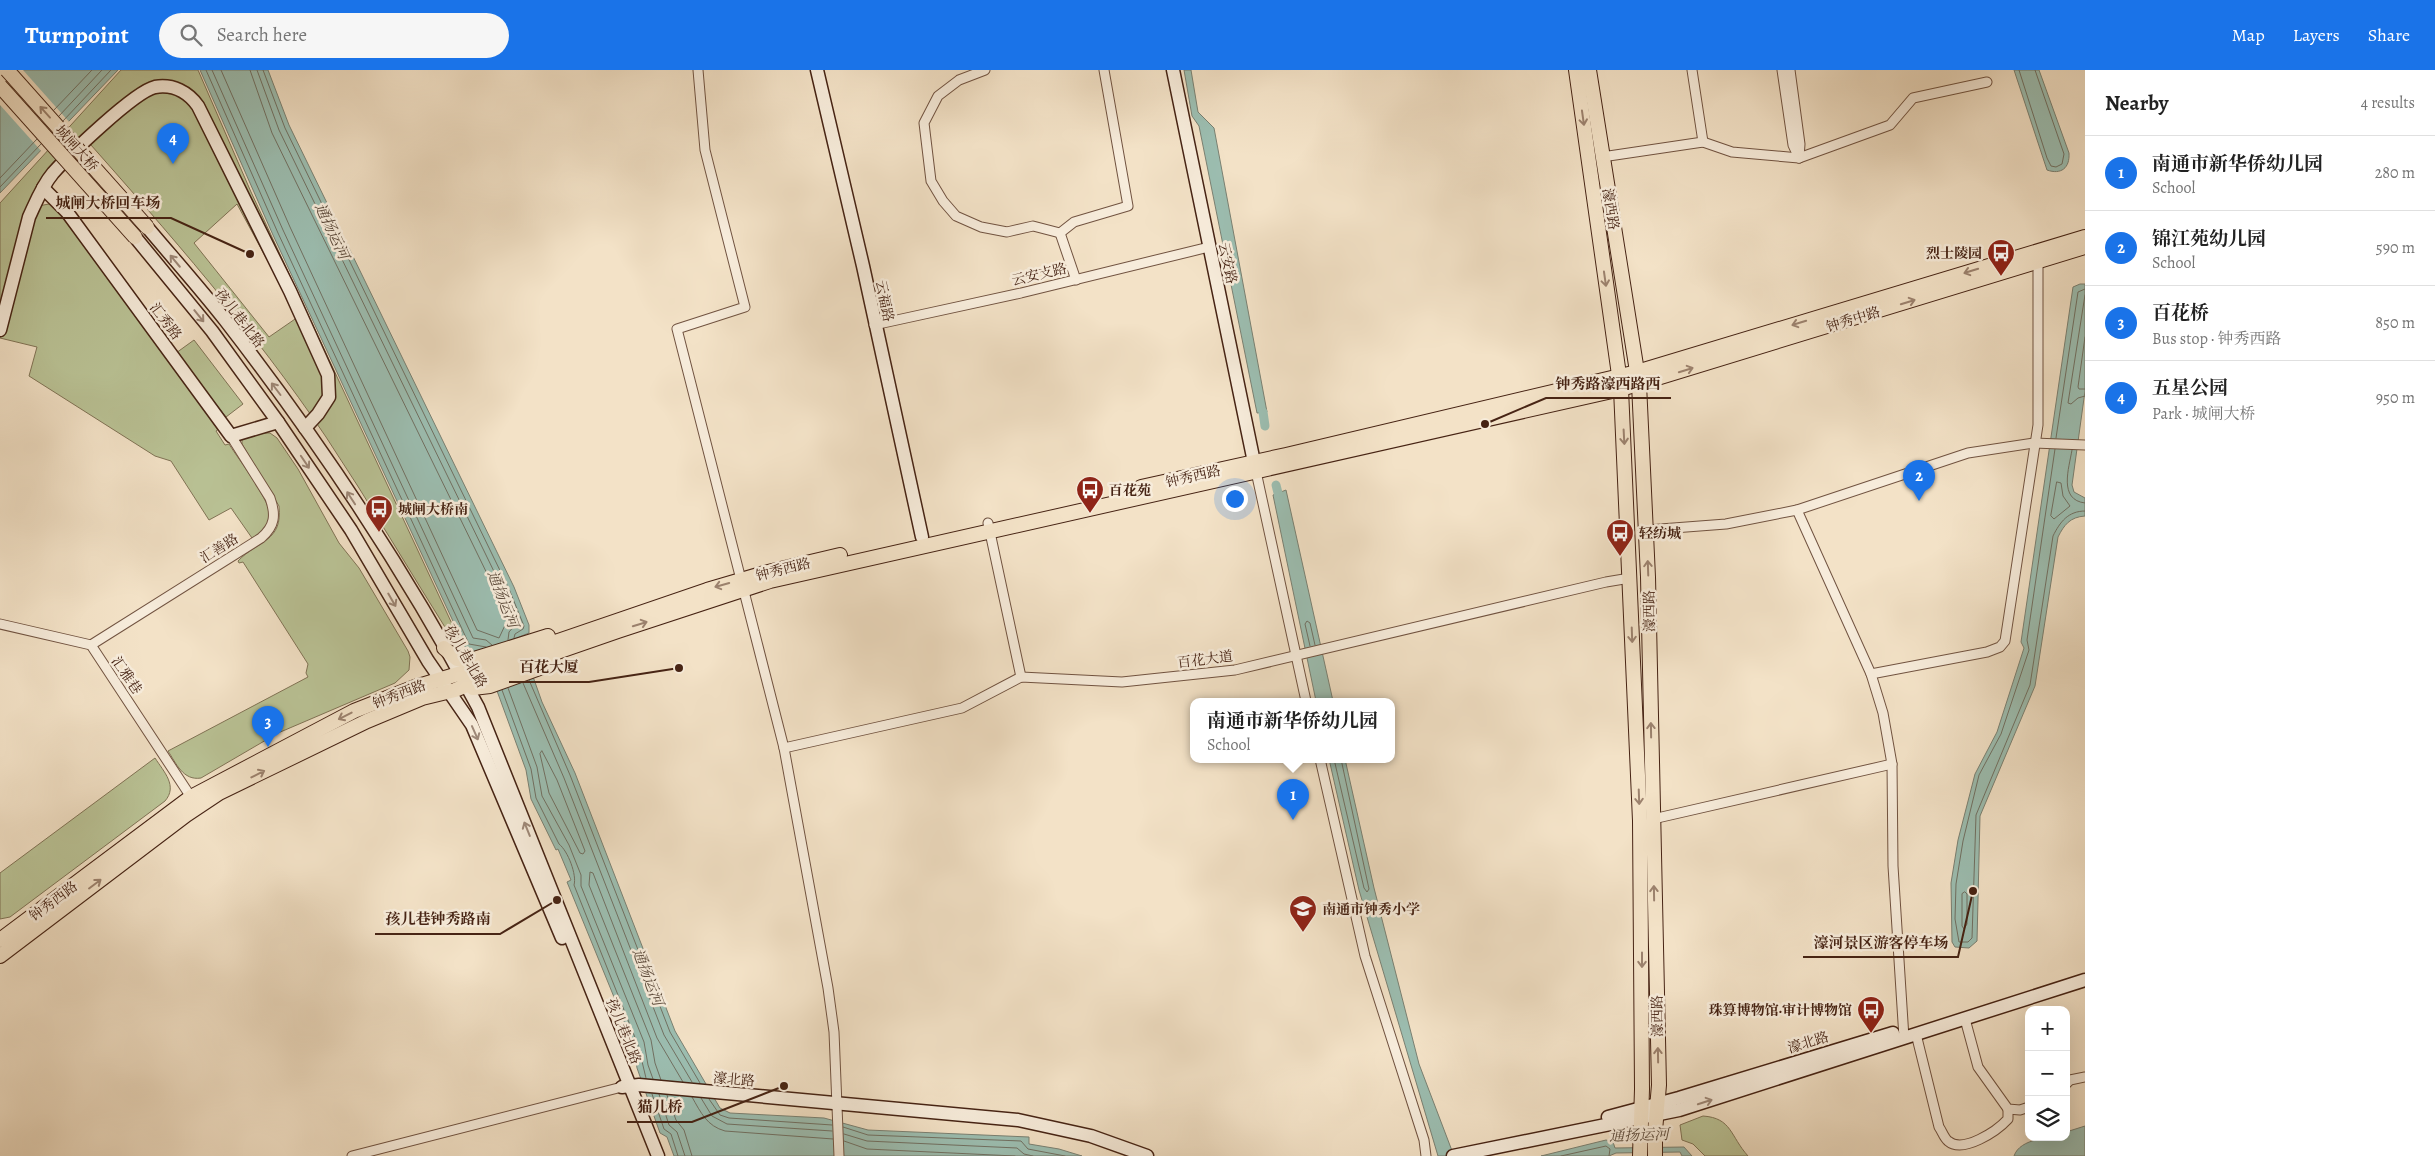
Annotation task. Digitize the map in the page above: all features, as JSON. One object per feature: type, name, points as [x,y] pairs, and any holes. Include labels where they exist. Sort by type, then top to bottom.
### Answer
[{"type":"main road","name":"城闸大桥","points":[[7,70],[147,227]]},
{"type":"main road","name":"濠西路","points":[[1576,70],[1621,382],[1641,890],[1640,1156]]},
{"type":"main road","name":"濠西路","points":[[1589,70],[1638,378],[1647,530],[1658,1110],[1655,1132],[1655,1156]]},
{"type":"main road","name":"城闸大桥","points":[[0,86],[136,237]]},
{"type":"main road","name":"钟秀中路","points":[[1638,378],[2085,237]]},
{"type":"main road","name":"钟秀中路","points":[[1621,382],[2085,248]]},
{"type":"main road","name":"钟秀西路","points":[[744,585],[770,581],[989,527],[1621,382]]},
{"type":"main road","name":"钟秀西路","points":[[0,956],[186,815],[219,793],[367,721],[422,698],[460,686],[490,670],[590,636],[654,606],[744,585],[922,537],[989,527]]},
{"type":"main road","points":[[460,686],[490,670],[526,658],[554,662],[590,636]]},
{"type":"main road","points":[[444,648],[456,659],[464,660],[490,670]]},
{"type":"main road","name":"钟秀西路","points":[[1,938],[192,797],[354,711],[440,679],[460,686]]},
{"type":"street","points":[[698,70],[705,150],[745,307],[677,329],[744,585],[784,748],[828,988],[834,1032],[839,1156]]},
{"type":"street","name":"云福路","points":[[817,70],[863,266],[874,325],[922,537]]},
{"type":"street","points":[[986,70],[959,80],[938,96],[924,123],[932,181],[943,201],[956,216],[981,228],[1007,232],[1033,226],[1060,233]]},
{"type":"street","points":[[1060,233],[1074,222],[1128,206],[1104,70]]},
{"type":"street","name":"云安路","points":[[1173,70],[1255,467]]},
{"type":"street","points":[[1692,70],[1703,142]]},
{"type":"street","points":[[1782,70],[1793,145],[1799,158]]},
{"type":"street","points":[[1790,70],[1800,144],[1799,158]]},
{"type":"street","points":[[1602,157],[1703,142],[1732,152],[1799,158],[1890,125],[1913,98],[1987,82]]},
{"type":"street","points":[[0,330],[29,217],[52,174],[87,140],[146,91],[164,86],[175,88],[189,96],[198,106],[290,291],[328,375],[329,397],[318,414],[305,428]]},
{"type":"street","name":"汇秀路","points":[[43,188],[67,212],[231,436]]},
{"type":"street","name":"孩儿巷北路","points":[[147,227],[224,319],[305,428],[421,606],[444,648],[460,686],[472,725],[546,898],[630,1086],[650,1156]]},
{"type":"street","points":[[1060,233],[1076,280]]},
{"type":"street","name":"孩儿巷北路","points":[[136,237],[212,332],[278,422],[351,530],[440,679],[460,686],[493,743],[658,1156]]},
{"type":"street","name":"云安支路","points":[[874,325],[1210,248]]},
{"type":"street","points":[[1871,674],[1987,652],[2000,647],[2005,641],[2038,425],[2038,262]]},
{"type":"street","points":[[231,436],[278,422]]},
{"type":"street","name":"汇善路","points":[[91,646],[270,531],[274,521],[274,510],[270,498],[231,436]]},
{"type":"street","points":[[1647,530],[1726,524],[1796,510],[1968,453],[2034,443],[2084,445]]},
{"type":"street","points":[[1255,467],[1299,654],[1306,698]]},
{"type":"street","points":[[1796,510],[1871,674],[1883,713],[1892,764],[1893,866],[1908,1034],[1939,1127],[1947,1141],[1957,1145],[1973,1142],[2001,1126],[2008,1119],[2008,1109],[1978,1066],[1965,1019]]},
{"type":"street","points":[[784,748],[962,708],[1021,677],[989,527]]},
{"type":"street","name":"百花大道","points":[[1021,677],[1122,682],[1235,670],[1606,582],[1630,578]]},
{"type":"street","points":[[0,624],[91,646]]},
{"type":"street","name":"汇雅巷","points":[[91,646],[192,797]]},
{"type":"street","points":[[1321,763],[1365,956],[1424,1140],[1426,1156]]},
{"type":"street","points":[[1653,819],[1892,764]]},
{"type":"street","name":"濠北路","points":[[1455,1155],[1539,1138],[1559,1128],[1658,1110],[1908,1034],[2085,973]]},
{"type":"street","name":"濠北路","points":[[1908,1034],[1965,1019],[2085,980]]},
{"type":"street","points":[[2070,1080],[2085,1077]]},
{"type":"street","name":"濠北路","points":[[352,1156],[630,1086],[837,1102],[1018,1120],[1091,1136],[1147,1156]]},
{"type":"street","points":[[2008,1109],[2025,1108]]},
{"type":"green space","points":[[121,70],[198,70],[251,192],[460,641],[453,640],[326,437],[270,358],[178,245],[83,136],[27,208],[49,204],[57,207],[220,428],[216,431],[225,445],[229,444],[261,492],[266,503],[270,519],[266,528],[261,533],[252,538],[231,508],[209,520],[171,461],[155,456],[29,376],[37,347],[0,338],[0,203]],"holes":[[[237,204],[298,317],[269,337],[194,243]]]},
{"type":"green space","points":[[194,340],[243,404],[226,417],[176,353]]},
{"type":"green space","points":[[261,433],[270,433],[277,438],[298,469],[339,543],[359,568],[408,651],[410,657],[409,670],[395,683],[278,733],[201,778],[189,777],[177,766],[168,751],[308,677],[306,673],[308,664],[243,562],[239,563],[238,561],[273,534],[279,518],[279,506],[242,444],[242,439]]},
{"type":"green space","points":[[155,758],[166,774],[170,784],[169,795],[165,801],[10,917],[0,919],[0,873]]},
{"type":"green space","points":[[1703,1116],[1713,1117],[1725,1124],[1748,1156],[1705,1156],[1693,1144],[1682,1140],[1680,1125]]},
{"type":"water","points":[[0,70],[118,70],[0,193]]},
{"type":"water","name":"通扬运河","points":[[200,70],[268,70],[289,125],[514,587],[529,625],[529,633],[519,637],[542,702],[575,773],[675,1031],[720,1108],[730,1113],[824,1118],[868,1130],[1029,1137],[1029,1144],[1059,1149],[1082,1156],[674,1156],[667,1137],[660,1133],[637,1068],[634,1046],[567,882],[571,880],[558,849],[556,850],[531,799],[526,770],[482,650],[473,652],[466,649],[273,235]]},
{"type":"water","points":[[1184,70],[1191,70],[1198,112],[1214,128],[1267,412],[1257,413],[1199,126],[1192,116]]},
{"type":"water","points":[[2014,70],[2039,70],[2069,153],[2068,163],[2060,171],[2047,170]]},
{"type":"water","points":[[2085,284],[2085,391],[2072,485],[2074,492],[2085,498],[2085,516],[2068,522],[2058,537],[2035,686],[1980,816],[1977,941],[1969,948],[1955,947],[1952,942],[1951,883],[1958,840],[1975,774],[1997,732],[2024,648],[2021,642],[2073,287]]},
{"type":"water","points":[[1286,490],[1332,698],[1315,698],[1273,495]]},
{"type":"water","points":[[1330,763],[1346,763],[1374,888],[1419,1064],[1454,1156],[1438,1156],[1359,890]]},
{"type":"water","points":[[2085,1126],[2085,1156],[2014,1156],[2017,1150],[2029,1142],[2070,1141],[2070,1131]]},
{"type":"water","points":[[1606,1140],[1613,1142],[1615,1148],[1684,1147],[1692,1156],[1682,1156],[1680,1152],[1616,1153],[1609,1156],[1541,1156]]},
{"type":"pier","points":[[0,70],[23,70],[71,124],[43,153],[0,105]]},
{"type":"waterway","points":[[1263,412],[1265,426]]},
{"type":"waterway","points":[[1276,485],[1278,493]]},
{"type":"place","name":"五星公园","points":[[173,164]]},
{"type":"place","name":"城闸大桥回车场","points":[[250,254]]},
{"type":"place","name":"烈士陵园","points":[[2001,277]]},
{"type":"place","name":"钟秀路濠西路西","points":[[1485,424]]},
{"type":"place","name":"锦江苑幼儿园","points":[[1919,501]]},
{"type":"place","name":"百花苑","points":[[1090,514]]},
{"type":"place","name":"城闸大桥南","points":[[379,533]]},
{"type":"place","name":"轻纺城","points":[[1620,557]]},
{"type":"place","name":"百花大厦","points":[[679,668]]},
{"type":"place","name":"百花桥","points":[[268,747]]},
{"type":"place","name":"南通市新华侨幼儿园","points":[[1293,820]]},
{"type":"place","name":"濠河景区游客停车场","points":[[1973,891]]},
{"type":"place","name":"孩儿巷钟秀路南","points":[[557,900]]},
{"type":"place","name":"南通市钟秀小学","points":[[1303,933]]},
{"type":"place","name":"珠算博物馆·审计博物馆","points":[[1871,1034]]},
{"type":"place","name":"猫儿桥","points":[[784,1086]]}]
